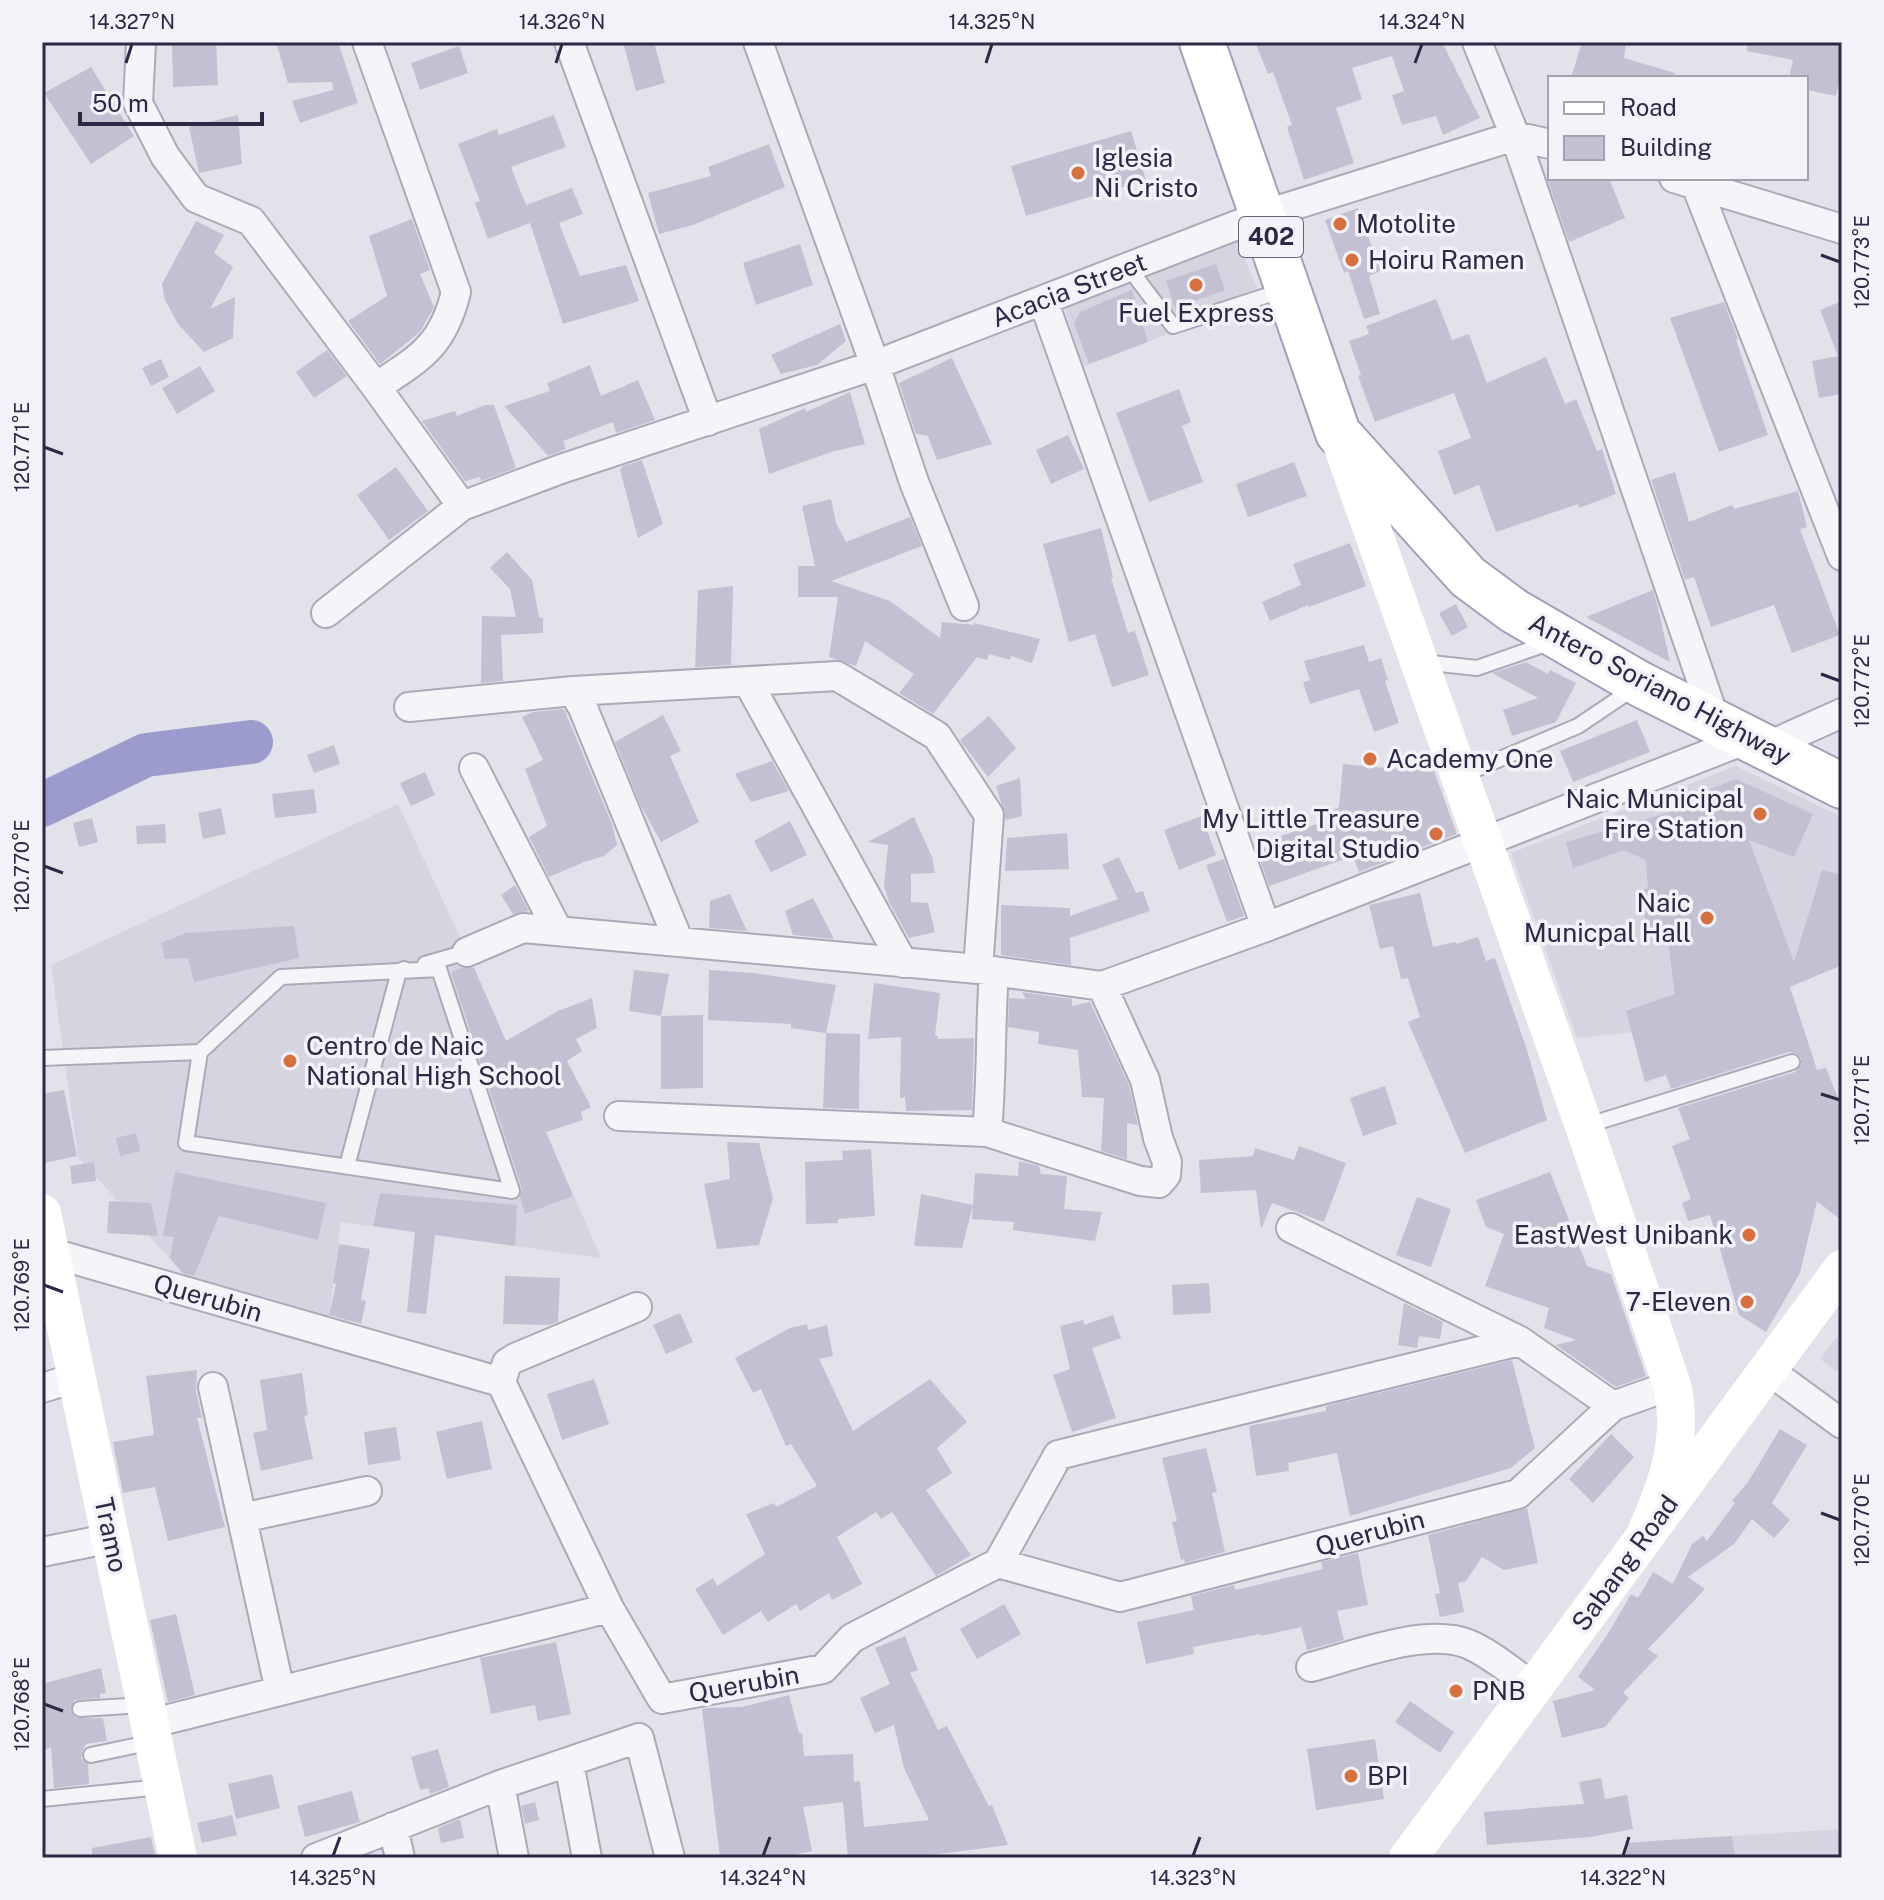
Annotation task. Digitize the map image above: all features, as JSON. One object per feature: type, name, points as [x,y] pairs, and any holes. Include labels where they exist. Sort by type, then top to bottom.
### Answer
[{"type":"main road","name":"Antero Soriano Highway","points":[[1202,42],[1338,433],[1468,577],[1514,611],[1640,684],[1842,786]]},
{"type":"main road","name":"402","points":[[1338,433],[1584,1126],[1672,1385],[1676,1413],[1673,1460],[1669,1478],[1647,1530]]},
{"type":"main road","name":"Tramo","points":[[46,1232],[178,1858]]},
{"type":"main road","name":"Sabang Road","points":[[1408,1858],[1842,1269]]},
{"type":"street","points":[[141,42],[138,103],[165,156],[196,198],[251,221],[462,506]]},
{"type":"street","points":[[367,42],[456,292],[452,311],[439,336],[424,355],[376,387]]},
{"type":"street","points":[[569,42],[708,421]]},
{"type":"street","points":[[758,42],[914,482],[964,606]]},
{"type":"street","points":[[1477,42],[1744,735]]},
{"type":"street","points":[[1515,136],[1548,144]]},
{"type":"street","name":"Acacia Street","points":[[326,613],[462,506],[561,469],[875,365],[1263,215],[1515,136]]},
{"type":"street","points":[[1685,182],[1842,229]]},
{"type":"street","points":[[1685,182],[1842,556]]},
{"type":"street","points":[[1043,300],[1266,927]]},
{"type":"street","points":[[409,707],[573,691],[837,676],[937,736],[989,815],[986,970],[992,1073],[987,1132]]},
{"type":"street","points":[[748,682],[903,963]]},
{"type":"street","points":[[573,691],[583,708],[679,942]]},
{"type":"street","points":[[467,952],[523,928],[986,970],[1102,986],[1483,843],[1744,735],[1842,713]]},
{"type":"street","points":[[474,768],[558,931]]},
{"type":"street","points":[[619,1116],[987,1132],[1140,1181],[1159,1183],[1166,1175],[1167,1162],[1158,1138],[1145,1080],[1102,986]]},
{"type":"street","points":[[1291,1228],[1520,1341],[1613,1406],[1672,1385]]},
{"type":"street","name":"Querubin","points":[[46,1232],[501,1382],[609,1608],[662,1699],[823,1669],[852,1638],[998,1563],[1120,1597],[1518,1494],[1613,1406]]},
{"type":"street","points":[[501,1382],[507,1363],[515,1358],[637,1307]]},
{"type":"street","points":[[998,1563],[1058,1455],[1520,1341]]},
{"type":"street","points":[[1767,1369],[1842,1424]]},
{"type":"street","points":[[42,1388],[78,1377]]},
{"type":"street","points":[[213,1387],[280,1691]]},
{"type":"street","points":[[242,1518],[367,1491]]},
{"type":"street","points":[[42,1552],[112,1538]]},
{"type":"street","points":[[149,1724],[609,1608]]},
{"type":"street","points":[[1311,1667],[1403,1642],[1437,1639],[1466,1644],[1535,1688]]},
{"type":"street","points":[[316,1858],[500,1785],[639,1738],[654,1720],[662,1699]]},
{"type":"street","points":[[639,1738],[670,1858]]},
{"type":"street","points":[[569,1763],[587,1858]]},
{"type":"street","points":[[500,1785],[514,1858]]},
{"type":"street","points":[[393,1827],[400,1858]]},
{"type":"lane","points":[[1132,265],[1138,280],[1173,326],[1288,289]]},
{"type":"lane","points":[[1418,661],[1477,668],[1560,639]]},
{"type":"lane","points":[[1459,777],[1578,726],[1640,684]]},
{"type":"lane","points":[[399,971],[467,952]]},
{"type":"lane","points":[[439,969],[512,1191],[186,1143],[200,1052],[281,977],[399,971],[439,969]]},
{"type":"lane","points":[[347,1166],[399,971]]},
{"type":"lane","points":[[42,1058],[200,1052]]},
{"type":"lane","points":[[1584,1126],[1792,1062]]},
{"type":"lane","points":[[80,1709],[149,1724]]},
{"type":"lane","points":[[91,1755],[149,1724]]},
{"type":"lane","points":[[42,1799],[163,1787]]},
{"type":"shaded area","points":[[1234,232],[1261,298],[1083,367],[1063,303]]},
{"type":"shaded area","points":[[1736,766],[1842,817],[1842,965],[1689,1026],[1577,1038],[1511,853]]},
{"type":"shaded area","name":"Centro de Naic National High School","points":[[398,804],[472,963],[601,1258],[341,1222],[329,1317],[195,1287],[78,1157],[51,965]]},
{"type":"shaded area","points":[[1842,1330],[1842,1375],[1820,1359]]},
{"type":"shaded area","points":[[1842,1829],[1842,1858],[1650,1858],[1648,1841]]},
{"type":"building","points":[[172,42],[216,42],[218,85],[173,87]]},
{"type":"building","points":[[276,42],[338,42],[358,103],[300,123],[292,101],[333,90],[332,82],[288,83]]},
{"type":"building","points":[[623,42],[654,42],[665,83],[636,91]]},
{"type":"building","points":[[1255,42],[1442,42],[1480,118],[1443,135],[1436,116],[1402,125],[1392,95],[1404,91],[1392,56],[1352,68],[1362,99],[1336,108],[1354,163],[1304,180],[1287,127],[1292,125],[1273,72],[1268,74]]},
{"type":"building","points":[[1582,42],[1626,42],[1624,58],[1675,73],[1674,76],[1572,76]]},
{"type":"building","points":[[1748,42],[1842,42],[1842,67],[1836,96],[1808,90],[1808,76],[1789,76],[1793,60],[1747,51]]},
{"type":"building","points":[[459,46],[468,73],[420,90],[411,63]]},
{"type":"building","points":[[91,67],[134,136],[91,164],[44,93]]},
{"type":"building","points":[[238,115],[242,164],[199,173],[189,127]]},
{"type":"building","points":[[554,115],[566,147],[511,167],[526,205],[572,188],[583,214],[559,223],[580,276],[626,265],[639,301],[563,324],[530,223],[488,239],[475,203],[480,201],[458,144],[497,129],[499,135]]},
{"type":"building","name":"Iglesia Ni Cristo","points":[[1131,131],[1146,180],[1026,216],[1011,166]]},
{"type":"building","points":[[769,144],[785,187],[693,225],[659,234],[648,193],[711,176],[708,167]]},
{"type":"building","points":[[1547,178],[1610,180],[1625,218],[1569,242]]},
{"type":"building","points":[[1358,208],[1381,271],[1369,276],[1380,314],[1364,319],[1348,271],[1344,273],[1325,220]]},
{"type":"building","points":[[412,219],[430,270],[420,274],[434,307],[420,332],[380,364],[348,321],[387,296],[369,236]]},
{"type":"building","points":[[196,221],[224,235],[214,253],[233,267],[210,309],[235,297],[233,338],[204,352],[178,324],[165,300],[162,284]]},
{"type":"building","points":[[800,244],[813,285],[756,305],[743,263]]},
{"type":"building","name":"Fuel Express","points":[[1216,264],[1225,290],[1175,308],[1166,281]]},
{"type":"building","points":[[1132,290],[1148,342],[1089,364],[1074,324],[1080,312]]},
{"type":"building","points":[[1436,299],[1452,340],[1469,334],[1487,383],[1546,357],[1565,404],[1576,399],[1597,451],[1602,449],[1616,494],[1496,532],[1479,485],[1454,495],[1438,451],[1471,438],[1454,393],[1375,422],[1349,341],[1369,334],[1366,326]]},
{"type":"building","points":[[1842,301],[1842,394],[1819,398],[1812,361],[1838,356],[1820,310]]},
{"type":"building","points":[[1724,302],[1768,435],[1719,452],[1670,318]]},
{"type":"building","points":[[840,324],[846,341],[817,365],[781,374],[771,355]]},
{"type":"building","points":[[327,350],[347,376],[314,398],[296,372]]},
{"type":"building","points":[[952,358],[992,444],[937,460],[928,436],[916,434],[899,383]]},
{"type":"building","points":[[161,359],[169,377],[151,386],[142,368]]},
{"type":"building","points":[[590,365],[601,396],[638,380],[655,420],[616,433],[613,422],[563,441],[566,449],[548,456],[504,406],[550,391],[547,383]]},
{"type":"building","points":[[200,366],[215,391],[177,414],[162,388]]},
{"type":"building","points":[[1179,389],[1191,422],[1182,426],[1203,482],[1149,502],[1116,413]]},
{"type":"building","points":[[850,392],[865,444],[831,452],[769,474],[759,429]]},
{"type":"building","points":[[485,405],[494,405],[516,468],[481,481],[480,477],[465,481],[422,421],[455,411],[457,416]]},
{"type":"building","points":[[1068,435],[1084,469],[1051,484],[1036,450]]},
{"type":"building","points":[[642,460],[663,524],[638,538],[620,470],[623,466]]},
{"type":"building","points":[[1294,462],[1307,496],[1248,517],[1236,484]]},
{"type":"building","points":[[396,467],[428,511],[389,540],[357,495]]},
{"type":"building","points":[[1675,472],[1689,522],[1732,505],[1734,509],[1798,491],[1807,527],[1800,529],[1840,635],[1792,653],[1774,605],[1711,627],[1694,577],[1685,580],[1651,480]]},
{"type":"building","points":[[831,499],[836,523],[846,542],[910,517],[922,546],[831,581],[890,601],[940,638],[942,622],[974,623],[1040,639],[1032,663],[1011,656],[1010,660],[989,654],[987,660],[977,657],[933,714],[899,693],[914,674],[865,641],[856,666],[829,657],[838,597],[798,597],[798,566],[815,566],[802,506]]},
{"type":"building","points":[[1101,528],[1111,578],[1128,633],[1135,631],[1149,675],[1112,687],[1095,634],[1069,642],[1043,544]]},
{"type":"building","points":[[1350,543],[1366,586],[1270,621],[1262,602],[1301,585],[1293,564]]},
{"type":"building","points":[[507,552],[532,580],[539,617],[543,618],[543,633],[501,635],[503,681],[481,683],[482,616],[516,617],[510,589],[490,568]]},
{"type":"building","points":[[733,586],[731,665],[695,667],[698,590]]},
{"type":"building","points":[[1653,590],[1657,603],[1670,662],[1586,617]]},
{"type":"building","points":[[1456,604],[1468,627],[1452,636],[1439,613]]},
{"type":"building","points":[[1364,645],[1369,662],[1381,658],[1399,723],[1374,732],[1359,689],[1310,704],[1303,682],[1310,680],[1304,661]]},
{"type":"building","points":[[1526,662],[1548,674],[1550,670],[1576,683],[1556,722],[1512,736],[1503,710],[1538,698],[1492,673]]},
{"type":"building","points":[[564,709],[612,824],[617,845],[604,856],[549,877],[529,837],[547,826],[525,769],[543,760],[522,717],[533,712]]},
{"type":"building","points":[[663,715],[681,751],[670,756],[699,822],[661,842],[641,806],[615,742]]},
{"type":"building","points":[[989,716],[1016,748],[988,777],[960,740]]},
{"type":"building","points":[[1637,720],[1650,752],[1573,782],[1560,751]]},
{"type":"building","points":[[334,745],[340,764],[314,773],[307,755]]},
{"type":"building","points":[[772,761],[789,791],[751,802],[735,774]]},
{"type":"building","points":[[1431,763],[1457,834],[1359,872],[1353,856],[1269,886],[1257,851],[1280,843],[1278,837],[1337,817],[1333,810],[1339,807],[1343,764],[1409,770]]},
{"type":"building","points":[[425,772],[435,795],[411,806],[400,783]]},
{"type":"building","points":[[1020,778],[1022,816],[1006,820],[996,786]]},
{"type":"building","points":[[1736,779],[1813,814],[1794,857],[1749,840],[1794,962],[1822,870],[1842,875],[1842,965],[1790,987],[1817,1070],[1826,1068],[1842,1108],[1842,1221],[1817,1201],[1800,1273],[1766,1332],[1739,1315],[1710,1215],[1688,1221],[1682,1203],[1691,1199],[1672,1146],[1690,1139],[1678,1108],[1795,1072],[1801,1065],[1801,1058],[1789,1052],[1671,1089],[1666,1075],[1645,1082],[1626,1011],[1675,994],[1667,933],[1651,935],[1636,892],[1648,888],[1646,860],[1624,850],[1573,868],[1566,842],[1691,806],[1687,798]]},
{"type":"building","points":[[314,789],[317,813],[275,818],[272,794]]},
{"type":"building","points":[[221,808],[226,834],[203,839],[198,813]]},
{"type":"building","points":[[1202,816],[1216,855],[1179,870],[1164,830]]},
{"type":"building","points":[[914,817],[932,857],[935,873],[911,874],[911,902],[928,903],[935,932],[909,938],[889,902],[884,886],[888,845],[868,842]]},
{"type":"building","points":[[92,818],[98,842],[79,847],[73,823]]},
{"type":"building","points":[[790,821],[807,855],[771,872],[754,841]]},
{"type":"building","points":[[165,824],[166,843],[137,844],[136,826]]},
{"type":"building","points":[[1067,833],[1069,869],[1005,871],[1007,838]]},
{"type":"building","points":[[1119,857],[1136,893],[1143,891],[1150,911],[1070,938],[1071,965],[1001,955],[1001,905],[1070,908],[1070,916],[1118,899],[1102,865]]},
{"type":"building","points":[[1224,859],[1244,916],[1227,922],[1206,865]]},
{"type":"building","points":[[515,885],[529,911],[513,914],[501,895]]},
{"type":"building","points":[[1420,893],[1433,947],[1478,937],[1486,961],[1495,958],[1547,1120],[1465,1153],[1408,1022],[1420,1017],[1408,978],[1401,979],[1393,946],[1380,949],[1369,905]]},
{"type":"building","points":[[730,894],[747,931],[709,928],[710,901]]},
{"type":"building","points":[[813,898],[834,939],[793,935],[785,911]]},
{"type":"building","points":[[294,926],[299,958],[194,982],[188,958],[165,959],[161,943],[186,933]]},
{"type":"building","points":[[474,968],[506,1041],[558,1011],[592,998],[597,1028],[576,1039],[582,1051],[567,1061],[591,1107],[581,1112],[583,1120],[546,1132],[573,1196],[525,1214],[520,1197],[522,1188],[451,972]]},
{"type":"building","points":[[634,970],[669,974],[661,1016],[629,1011]]},
{"type":"building","points":[[709,970],[836,985],[826,1033],[791,1028],[791,1024],[708,1020]]},
{"type":"building","points":[[874,983],[940,993],[935,1036],[938,1039],[974,1038],[972,1110],[906,1111],[905,1097],[900,1098],[901,1037],[868,1039]]},
{"type":"building","points":[[1022,992],[1072,999],[1072,1006],[1090,1002],[1129,1085],[1138,1125],[1127,1123],[1127,1159],[1101,1151],[1104,1098],[1082,1097],[1078,1050],[1038,1044],[1039,1032],[1008,1027],[1009,998],[1026,999]]},
{"type":"building","points":[[703,1015],[703,1088],[661,1089],[661,1016]]},
{"type":"building","points":[[826,1033],[860,1034],[859,1109],[823,1108]]},
{"type":"building","points":[[1385,1086],[1397,1124],[1363,1136],[1350,1098]]},
{"type":"building","points":[[64,1090],[77,1156],[45,1163],[42,1150],[42,1094]]},
{"type":"building","points":[[136,1133],[140,1151],[120,1156],[116,1138]]},
{"type":"building","points":[[727,1142],[759,1143],[773,1198],[759,1245],[717,1249],[704,1184],[730,1179]]},
{"type":"building","points":[[1299,1146],[1346,1163],[1324,1222],[1272,1203],[1261,1229],[1256,1190],[1201,1193],[1199,1160],[1253,1156],[1255,1148],[1294,1160]]},
{"type":"building","points":[[871,1149],[875,1216],[838,1219],[838,1223],[806,1224],[805,1162],[843,1160],[842,1151]]},
{"type":"building","points":[[1019,1161],[1039,1166],[1041,1174],[1067,1176],[1064,1209],[1102,1212],[1095,1241],[1013,1230],[1014,1222],[972,1219],[975,1173],[1018,1176]]},
{"type":"building","points":[[94,1162],[96,1181],[72,1184],[70,1166]]},
{"type":"building","points":[[175,1172],[326,1203],[318,1240],[219,1216],[194,1276],[183,1273],[170,1258],[174,1237],[163,1236]]},
{"type":"building","points":[[1550,1172],[1587,1266],[1611,1274],[1646,1376],[1616,1387],[1556,1345],[1576,1340],[1544,1328],[1549,1308],[1485,1286],[1504,1234],[1486,1227],[1476,1200]]},
{"type":"building","points":[[380,1193],[517,1205],[515,1246],[435,1235],[426,1314],[407,1312],[415,1232],[373,1226]]},
{"type":"building","points":[[921,1194],[973,1205],[962,1248],[914,1246]]},
{"type":"building","points":[[1417,1197],[1451,1209],[1431,1267],[1396,1255]]},
{"type":"building","points":[[109,1201],[151,1203],[158,1236],[107,1233]]},
{"type":"building","points":[[339,1244],[370,1249],[361,1300],[366,1301],[361,1324],[329,1315],[336,1284],[333,1283]]},
{"type":"building","points":[[505,1276],[560,1278],[558,1322],[549,1325],[503,1324]]},
{"type":"building","points":[[1209,1283],[1211,1313],[1173,1315],[1172,1285]]},
{"type":"building","points":[[1404,1303],[1443,1322],[1440,1339],[1419,1336],[1417,1348],[1398,1345]]},
{"type":"building","points":[[680,1313],[693,1342],[666,1354],[653,1325]]},
{"type":"building","points":[[1113,1315],[1121,1338],[1092,1348],[1116,1418],[1072,1432],[1053,1375],[1070,1369],[1060,1326],[1083,1320],[1084,1325]]},
{"type":"building","points":[[807,1324],[808,1330],[827,1325],[833,1356],[819,1359],[853,1431],[930,1379],[967,1422],[937,1448],[952,1473],[926,1490],[971,1555],[936,1576],[892,1512],[881,1519],[876,1512],[837,1537],[862,1584],[832,1600],[829,1593],[800,1611],[796,1604],[768,1622],[761,1611],[723,1635],[695,1589],[713,1578],[717,1586],[765,1554],[746,1514],[774,1503],[776,1507],[817,1486],[791,1444],[786,1446],[761,1389],[753,1393],[735,1358],[790,1328]]},
{"type":"building","points":[[1512,1360],[1535,1448],[1511,1468],[1350,1516],[1337,1453],[1288,1463],[1289,1471],[1256,1476],[1249,1426],[1326,1411],[1326,1406]]},
{"type":"building","points":[[197,1370],[196,1391],[202,1418],[197,1418],[225,1527],[168,1541],[155,1487],[123,1493],[113,1442],[154,1435],[146,1376]]},
{"type":"building","points":[[302,1373],[308,1415],[304,1416],[313,1459],[261,1471],[253,1433],[267,1430],[260,1380]]},
{"type":"building","points":[[594,1379],[609,1424],[562,1440],[547,1394]]},
{"type":"building","points":[[482,1421],[492,1469],[447,1479],[436,1432]]},
{"type":"building","points":[[396,1427],[401,1460],[368,1465],[364,1432]]},
{"type":"building","points":[[1780,1429],[1807,1445],[1772,1503],[1790,1520],[1774,1538],[1752,1519],[1734,1544],[1688,1577],[1705,1589],[1648,1649],[1658,1656],[1623,1693],[1629,1698],[1605,1727],[1562,1738],[1553,1701],[1595,1690],[1578,1677],[1631,1594],[1638,1598],[1653,1572],[1673,1584],[1692,1544],[1703,1536],[1707,1541],[1735,1503],[1732,1501],[1748,1482]]},
{"type":"building","points":[[1611,1434],[1634,1457],[1593,1503],[1569,1479]]},
{"type":"building","points":[[1206,1448],[1217,1492],[1212,1493],[1225,1552],[1185,1563],[1184,1559],[1181,1560],[1172,1522],[1177,1521],[1162,1458]]},
{"type":"building","points":[[1527,1508],[1538,1563],[1504,1570],[1482,1557],[1466,1581],[1458,1583],[1464,1612],[1440,1617],[1435,1594],[1440,1593],[1428,1535]]},
{"type":"building","points":[[1358,1553],[1368,1605],[1337,1611],[1344,1640],[1307,1650],[1301,1627],[1193,1647],[1194,1654],[1146,1664],[1137,1622],[1194,1610],[1191,1596],[1234,1585],[1235,1590],[1323,1569],[1321,1562]]},
{"type":"building","points":[[1004,1604],[1021,1634],[977,1659],[960,1629]]},
{"type":"building","points":[[176,1614],[195,1695],[168,1702],[150,1620]]},
{"type":"building","points":[[905,1636],[918,1670],[910,1673],[938,1730],[947,1726],[989,1806],[992,1805],[1008,1845],[908,1858],[848,1858],[843,1802],[803,1807],[812,1851],[777,1858],[720,1858],[702,1709],[707,1708],[742,1707],[789,1695],[799,1733],[802,1733],[804,1756],[853,1754],[854,1782],[860,1781],[864,1827],[929,1820],[904,1768],[894,1725],[875,1733],[860,1698],[890,1684],[875,1648]]},
{"type":"building","points":[[556,1642],[571,1714],[538,1721],[535,1705],[491,1714],[480,1658]]},
{"type":"building","points":[[101,1668],[106,1693],[100,1694],[100,1698],[75,1700],[70,1710],[76,1718],[103,1718],[107,1741],[86,1744],[82,1751],[81,1758],[88,1764],[89,1784],[54,1788],[51,1748],[42,1750],[42,1684]]},
{"type":"building","points":[[1410,1701],[1454,1732],[1440,1753],[1395,1722]]},
{"type":"building","points":[[1375,1739],[1384,1799],[1316,1810],[1307,1749]]},
{"type":"building","points":[[438,1749],[449,1787],[430,1794],[429,1788],[420,1790],[411,1757]]},
{"type":"building","points":[[272,1774],[280,1808],[236,1819],[228,1784]]},
{"type":"building","points":[[1601,1778],[1605,1799],[1627,1795],[1633,1829],[1590,1837],[1487,1845],[1484,1812],[1584,1804],[1579,1782]]},
{"type":"building","points":[[352,1791],[360,1822],[305,1837],[297,1806]]},
{"type":"building","points":[[535,1802],[539,1820],[525,1824],[521,1806]]},
{"type":"building","points":[[232,1815],[237,1835],[202,1843],[197,1823]]},
{"type":"building","points":[[460,1819],[464,1838],[441,1843],[438,1828]]},
{"type":"building","points":[[1732,1836],[1735,1858],[1626,1858],[1626,1843]]},
{"type":"building","points":[[151,1837],[156,1858],[92,1858],[92,1848]]},
{"type":"waterway","points":[[42,805],[146,755],[251,742]]},
{"type":"place","name":"Iglesia Ni Cristo","points":[[1078,173]]},
{"type":"place","name":"Motolite","points":[[1340,224]]},
{"type":"place","name":"Hoiru Ramen","points":[[1352,260]]},
{"type":"place","name":"Fuel Express","points":[[1196,285]]},
{"type":"place","name":"Academy One","points":[[1370,759]]},
{"type":"place","name":"Naic Municipal Fire Station","points":[[1760,814]]},
{"type":"place","name":"My Little Treasure Digital Studio","points":[[1436,834]]},
{"type":"place","name":"Naic Municpal Hall","points":[[1707,918]]},
{"type":"place","name":"Centro de Naic National High School","points":[[290,1061]]},
{"type":"place","name":"EastWest Unibank","points":[[1749,1235]]},
{"type":"place","name":"7-Eleven","points":[[1747,1302]]},
{"type":"place","name":"PNB","points":[[1456,1691]]},
{"type":"place","name":"BPI","points":[[1351,1776]]}]
